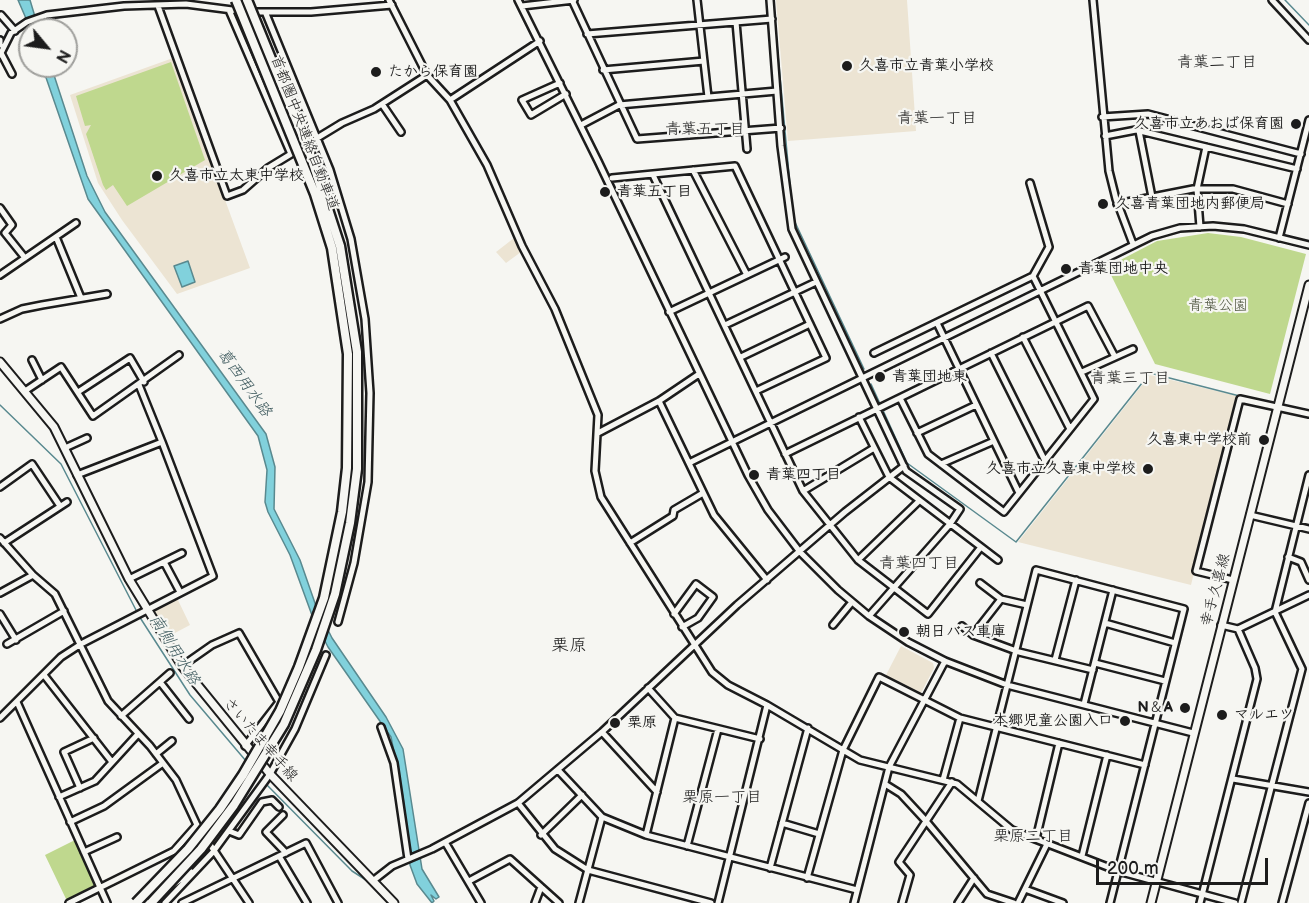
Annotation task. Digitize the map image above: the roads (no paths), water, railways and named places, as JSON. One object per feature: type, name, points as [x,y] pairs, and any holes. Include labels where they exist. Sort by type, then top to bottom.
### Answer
[{"type":"highway","name":"首都圏中央連絡自動車道","points":[[136,903],[182,856],[220,809],[243,775],[280,711],[324,598],[336,543],[347,468],[348,354],[332,248],[315,194],[236,0]]},
{"type":"highway","name":"首都圏中央連絡自動車道","points":[[151,903],[201,849],[234,805],[269,752],[293,706],[316,650],[335,594],[350,523],[357,469],[357,352],[340,246],[314,165],[247,0]]},
{"type":"main road","name":"幸手久喜線","points":[[1151,903],[1309,285]]},
{"type":"main road","name":"さいたま幸手線","points":[[0,362],[49,419],[129,579],[182,666],[270,774],[394,903]]},
{"type":"street","points":[[781,128],[637,139],[603,70],[573,0],[520,3],[581,125],[732,442],[768,510],[800,552],[869,616],[908,642],[945,661],[1007,685],[1193,733]]},
{"type":"street","points":[[698,0],[708,97]]},
{"type":"street","points":[[770,0],[789,221],[906,471],[960,509],[950,524],[869,616]]},
{"type":"street","points":[[1093,0],[1105,136],[1118,204],[1133,244]]},
{"type":"street","points":[[1272,0],[1309,40]]},
{"type":"street","points":[[12,74],[0,54],[1,44],[27,22],[39,17],[88,10],[186,4],[266,14],[391,3],[427,75],[450,100],[487,165],[522,246],[545,287],[595,406],[599,423],[595,471],[601,497],[712,672],[728,685],[808,728],[860,760],[951,782],[1012,830],[1118,871],[1235,903]]},
{"type":"street","points":[[159,6],[227,196],[243,190],[268,168],[291,153],[342,123],[382,104],[427,75]]},
{"type":"street","points":[[229,10],[291,153]]},
{"type":"street","points":[[266,14],[317,138],[342,208],[355,255],[365,319],[370,370],[368,482],[354,563],[338,622]]},
{"type":"street","points":[[1,15],[15,31]]},
{"type":"street","points":[[587,34],[772,19]]},
{"type":"street","points":[[736,22],[747,148]]},
{"type":"street","points":[[450,100],[540,41]]},
{"type":"street","points":[[603,70],[704,61]]},
{"type":"street","points":[[560,83],[522,100],[531,115],[566,94]]},
{"type":"street","points":[[581,125],[620,105],[777,91]]},
{"type":"street","points":[[382,104],[401,132]]},
{"type":"street","points":[[1102,117],[1148,114],[1301,154]]},
{"type":"street","points":[[1279,238],[1309,120]]},
{"type":"street","points":[[1105,136],[1139,131],[1297,169]]},
{"type":"street","points":[[1139,131],[1152,197]]},
{"type":"street","points":[[1200,226],[1197,189],[1206,147]]},
{"type":"street","points":[[612,178],[735,166],[782,258],[794,292],[826,358],[756,391]]},
{"type":"street","points":[[693,170],[747,275]]},
{"type":"street","points":[[653,175],[803,490],[858,560],[928,614],[981,547]]},
{"type":"street","points":[[874,353],[1033,276],[1049,247],[1030,183]]},
{"type":"street","points":[[1118,204],[1197,189],[1233,189],[1288,204]]},
{"type":"street","points":[[0,208],[12,225],[5,232],[25,258]]},
{"type":"street","points":[[0,276],[76,223]]},
{"type":"street","points":[[689,463],[1133,244],[1167,231],[1200,226],[1244,229],[1309,245]]},
{"type":"street","points":[[56,237],[81,298]]},
{"type":"street","points":[[669,312],[782,258]]},
{"type":"street","points":[[900,398],[928,454],[1004,512],[1094,399],[1033,276]]},
{"type":"street","points":[[725,326],[816,282]]},
{"type":"street","points":[[0,319],[22,309],[106,294]]},
{"type":"street","points":[[785,454],[1088,306],[1115,357]]},
{"type":"street","points":[[937,323],[1019,493]]},
{"type":"street","points":[[741,357],[810,324]]},
{"type":"street","points":[[1023,337],[1070,429]]},
{"type":"street","points":[[1082,372],[1133,349]]},
{"type":"street","points":[[991,353],[1045,461]]},
{"type":"street","points":[[25,391],[61,367],[93,416],[179,355]]},
{"type":"street","points":[[0,718],[62,657],[81,644],[146,608],[213,576],[142,383],[130,358],[78,392]]},
{"type":"street","points":[[32,360],[42,380]]},
{"type":"street","points":[[598,434],[659,401],[699,374]]},
{"type":"street","points":[[1233,580],[1196,571],[1240,399],[1309,414]]},
{"type":"street","points":[[659,401],[714,515],[767,580]]},
{"type":"street","points":[[917,432],[976,405]]},
{"type":"street","points":[[859,417],[889,477],[998,560]]},
{"type":"street","points":[[65,448],[87,438]]},
{"type":"street","points":[[941,464],[994,441]]},
{"type":"street","points":[[77,475],[162,442]]},
{"type":"street","points":[[803,490],[874,448]]},
{"type":"street","points":[[0,487],[32,464],[60,506]]},
{"type":"street","points":[[374,880],[385,870],[421,855],[518,803],[602,732],[693,645],[767,580],[904,465]]},
{"type":"street","points":[[1240,903],[1302,669],[1275,612],[1309,475]]},
{"type":"street","points":[[630,543],[673,516],[674,510],[703,493]]},
{"type":"street","points":[[858,560],[918,501]]},
{"type":"street","points":[[66,502],[2,540],[33,575],[55,594],[81,644],[102,692],[176,780],[196,825],[249,903]]},
{"type":"street","points":[[1250,515],[1309,530]]},
{"type":"street","points":[[129,579],[182,553]]},
{"type":"street","points":[[1288,557],[1301,562],[1309,580]]},
{"type":"street","points":[[164,562],[180,592]]},
{"type":"street","points":[[978,801],[1036,570],[1184,609],[1110,903]]},
{"type":"street","points":[[0,593],[33,575]]},
{"type":"street","points":[[1055,660],[1076,580]]},
{"type":"street","points":[[980,583],[1001,599],[1027,605]]},
{"type":"street","points":[[674,614],[696,584],[713,597],[699,618],[682,627]]},
{"type":"street","points":[[1084,704],[1113,590]]},
{"type":"street","points":[[1221,625],[1238,629],[1309,595]]},
{"type":"street","points":[[973,635],[1001,599]]},
{"type":"street","points":[[833,625],[852,602]]},
{"type":"street","points":[[7,644],[64,611]]},
{"type":"street","points":[[0,614],[16,640]]},
{"type":"street","points":[[1105,623],[1175,643]]},
{"type":"street","points":[[962,626],[973,635],[1016,651],[1093,670]]},
{"type":"street","points":[[1200,903],[1257,679],[1255,668],[1238,629]]},
{"type":"street","points":[[182,666],[212,645],[239,633],[279,702],[245,746]]},
{"type":"street","points":[[165,903],[213,852],[270,774],[295,729],[326,655]]},
{"type":"street","points":[[854,903],[890,767],[945,661]]},
{"type":"street","points":[[1095,663],[1165,681]]},
{"type":"street","points":[[1302,669],[1309,671]]},
{"type":"street","points":[[121,716],[170,673]]},
{"type":"street","points":[[44,675],[112,762]]},
{"type":"street","points":[[807,878],[843,750],[879,677],[960,718],[1145,765]]},
{"type":"street","points":[[160,682],[189,719]]},
{"type":"street","points":[[648,688],[675,718],[760,739]]},
{"type":"street","points":[[16,702],[107,903]]},
{"type":"street","points":[[718,903],[767,705]]},
{"type":"street","points":[[646,835],[675,718]]},
{"type":"street","points":[[943,780],[960,718]]},
{"type":"street","points":[[381,727],[394,763],[408,859]]},
{"type":"street","points":[[770,868],[808,728]]},
{"type":"street","points":[[687,846],[718,729]]},
{"type":"street","points":[[602,732],[657,792]]},
{"type":"street","points":[[59,797],[95,781],[138,734]]},
{"type":"street","points":[[80,788],[64,752],[94,738]]},
{"type":"street","points":[[156,754],[172,741]]},
{"type":"street","points":[[1036,839],[1059,743]]},
{"type":"street","points":[[1082,856],[1107,755]]},
{"type":"street","points":[[70,822],[104,806],[163,763]]},
{"type":"street","points":[[558,770],[602,817],[646,835],[857,890]]},
{"type":"street","points":[[1233,779],[1309,792]]},
{"type":"street","points":[[902,903],[910,875],[899,862],[951,782]]},
{"type":"street","points":[[885,784],[901,794],[987,894],[1016,903],[1047,843]]},
{"type":"street","points":[[541,835],[582,795]]},
{"type":"street","points":[[229,831],[239,835],[262,802],[272,800],[279,807]]},
{"type":"street","points":[[1282,903],[1308,813],[1309,802]]},
{"type":"street","points":[[518,803],[541,835],[564,856],[588,870],[711,903]]},
{"type":"street","points":[[283,814],[266,832],[286,853]]},
{"type":"street","points":[[579,903],[602,817]]},
{"type":"street","points":[[782,823],[819,834]]},
{"type":"street","points":[[69,903],[174,851],[196,825]]},
{"type":"street","points":[[84,852],[117,837]]},
{"type":"street","points":[[445,842],[481,903]]},
{"type":"street","points":[[182,903],[306,843],[338,903]]},
{"type":"street","points":[[279,856],[307,903]]},
{"type":"street","points":[[469,881],[510,859],[559,903]]},
{"type":"street","points":[[142,903],[174,885],[204,863]]},
{"type":"street","points":[[958,903],[974,878]]},
{"type":"street","points":[[535,903],[541,887]]},
{"type":"street","points":[[1025,889],[1063,903]]},
{"type":"water","points":[[18,0],[30,0],[35,18],[26,18]]},
{"type":"water","points":[[46,78],[55,78],[87,176],[105,212],[266,434],[275,467],[274,509],[300,560],[316,606],[332,638],[386,717],[403,749],[422,869],[439,897],[436,899],[431,895],[434,901],[432,903],[417,884],[410,865],[403,797],[391,737],[328,647],[313,618],[290,555],[268,512],[265,502],[267,470],[258,436],[88,199]]},
{"type":"water","points":[[188,261],[195,282],[182,287],[174,266]]},
{"type":"waterway","points":[[773,0],[793,218],[864,369]]},
{"type":"waterway","points":[[1285,0],[1309,25]]},
{"type":"waterway","points":[[871,384],[907,463],[1016,542],[1150,373],[1259,401]]},
{"type":"waterway","name":"南側用水路","points":[[0,405],[61,464],[137,612]]},
{"type":"waterway","name":"南側用水路","points":[[139,616],[190,695],[246,761]]},
{"type":"waterway","name":"南側用水路","points":[[265,783],[352,871],[366,880]]},
{"type":"place","name":"久喜市立青葉小学校","points":[[847,66]]},
{"type":"place","name":"たから保育園","points":[[376,72]]},
{"type":"place","name":"久喜市立あおば保育園","points":[[1296,124]]},
{"type":"place","name":"久喜市立太東中学校","points":[[157,176]]},
{"type":"place","name":"青葉五丁目","points":[[605,192]]},
{"type":"place","name":"久喜青葉団地内郵便局","points":[[1103,204]]},
{"type":"place","name":"青葉団地中央","points":[[1066,269]]},
{"type":"place","name":"青葉団地東","points":[[880,377]]},
{"type":"place","name":"久喜東中学校前","points":[[1264,440]]},
{"type":"place","name":"久喜市立久喜東中学校","points":[[1148,469]]},
{"type":"place","name":"青葉四丁目","points":[[754,475]]},
{"type":"place","name":"朝日バス車庫","points":[[904,632]]},
{"type":"place","name":"N＆A","points":[[1185,708]]},
{"type":"place","name":"マルエツ","points":[[1222,715]]},
{"type":"place","name":"本郷児童公園入口","points":[[1125,721]]},
{"type":"place","name":"栗原","points":[[615,723]]},
{"type":"district","name":"青葉二丁目","points":[[1217,63]]},
{"type":"district","name":"青葉一丁目","points":[[937,119]]},
{"type":"district","name":"青葉五丁目","points":[[705,130]]},
{"type":"district","name":"青葉三丁目","points":[[1130,379]]},
{"type":"district","name":"青葉四丁目","points":[[919,564]]},
{"type":"district","name":"栗原","points":[[569,646]]},
{"type":"district","name":"栗原一丁目","points":[[722,798]]},
{"type":"district","name":"栗原二丁目","points":[[1033,837]]},
{"type":"park label","name":"青葉公園","points":[[1218,306]]},
{"type":"water label","name":"葛西用水路","points":[[244,383]]}]
